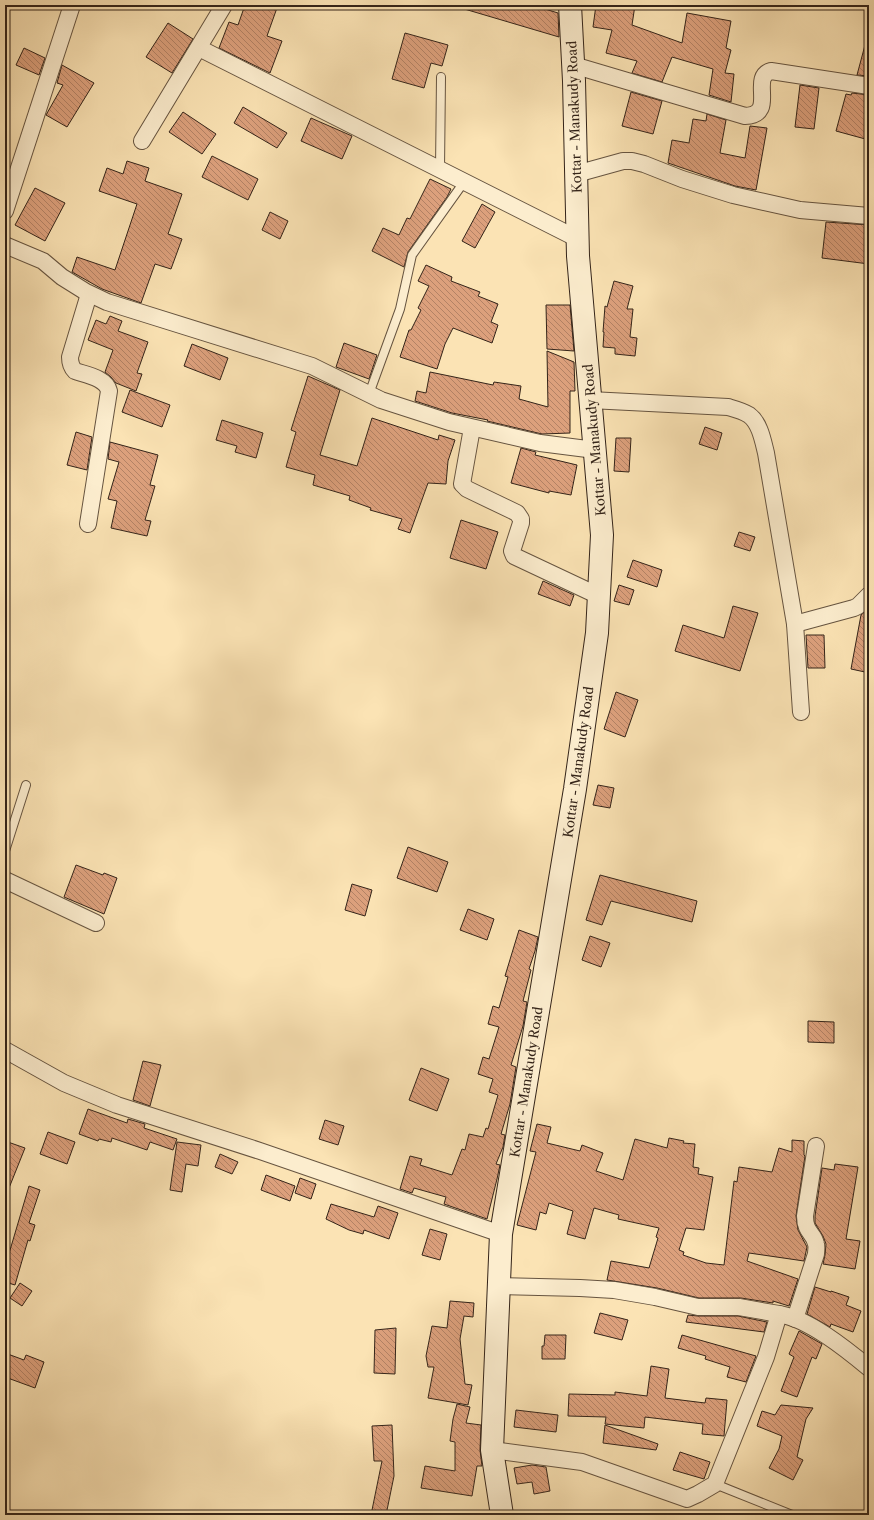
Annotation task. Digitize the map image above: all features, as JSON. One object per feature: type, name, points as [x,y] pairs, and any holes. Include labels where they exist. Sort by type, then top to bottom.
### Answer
[{"type":"main road","name":"Kottar - Manakudy Road","points":[[502,1515],[492,1450],[501,1234],[575,789],[597,633],[602,535],[578,256],[570,5]]},
{"type":"street","points":[[5,211],[72,5]]},
{"type":"street","points":[[142,141],[224,5]]},
{"type":"street","points":[[199,48],[578,239]]},
{"type":"street","points":[[573,65],[745,116],[753,116],[762,106],[762,80],[766,72],[771,71],[869,86]]},
{"type":"street","points":[[576,174],[623,161],[632,161],[733,195],[800,210],[869,216]]},
{"type":"street","points":[[5,245],[43,261],[62,277],[89,294],[107,302],[141,314],[312,366],[381,400],[472,428],[540,443],[595,450]]},
{"type":"street","points":[[88,524],[109,391],[108,386],[104,382],[75,371],[70,363],[70,357],[89,294]]},
{"type":"street","points":[[590,400],[728,407],[749,415],[753,420],[762,436],[766,453],[795,624],[801,712]]},
{"type":"street","points":[[472,428],[462,484],[467,490],[517,513],[521,519],[521,523],[513,548],[514,556],[599,596]]},
{"type":"street","points":[[795,624],[854,608],[869,595]]},
{"type":"street","points":[[5,880],[96,923]]},
{"type":"street","points":[[5,1050],[64,1083],[117,1105],[260,1151],[501,1234]]},
{"type":"street","points":[[795,1319],[816,1254],[816,1244],[805,1224],[816,1146]]},
{"type":"street","points":[[499,1286],[614,1290],[655,1297],[698,1307],[739,1307],[787,1315],[810,1326],[846,1348],[869,1368]]},
{"type":"street","points":[[492,1450],[582,1462],[686,1499],[698,1494],[715,1484],[766,1357],[779,1314]]},
{"type":"lane","points":[[440,169],[441,77]]},
{"type":"lane","points":[[370,394],[400,309],[412,254],[464,182]]},
{"type":"lane","points":[[5,852],[26,784]]},
{"type":"lane","points":[[715,1484],[792,1515]]},
{"type":"building","points":[[245,5],[278,5],[267,36],[282,41],[270,73],[219,48],[229,22],[238,25]]},
{"type":"building","points":[[461,5],[532,5],[558,13],[559,37],[461,8]]},
{"type":"building","points":[[596,5],[635,5],[632,25],[682,43],[687,13],[731,21],[726,48],[731,50],[725,73],[734,74],[731,102],[709,95],[713,69],[672,57],[662,82],[632,73],[637,61],[606,53],[612,30],[593,27]]},
{"type":"building","points":[[168,23],[193,39],[172,73],[146,57]]},
{"type":"building","points":[[405,33],[448,45],[442,66],[431,63],[424,88],[392,79]]},
{"type":"building","points":[[865,45],[869,45],[869,76],[857,75]]},
{"type":"building","points":[[24,48],[45,58],[39,75],[16,65]]},
{"type":"building","points":[[62,65],[94,83],[67,127],[46,115],[63,85],[57,83]]},
{"type":"building","points":[[800,85],[819,88],[814,129],[795,127]]},
{"type":"building","points":[[631,92],[662,101],[653,134],[622,126]]},
{"type":"building","points":[[852,93],[869,95],[869,140],[836,131],[846,94],[851,95]]},
{"type":"building","points":[[243,107],[287,133],[277,148],[234,123]]},
{"type":"building","points":[[183,112],[216,134],[202,154],[169,132]]},
{"type":"building","points":[[707,114],[726,120],[720,153],[745,158],[750,126],[767,128],[756,190],[735,186],[668,163],[672,140],[689,143],[693,119],[706,121]]},
{"type":"building","points":[[311,118],[352,136],[342,159],[301,141]]},
{"type":"building","points":[[212,156],[258,179],[248,200],[202,177]]},
{"type":"building","points":[[127,161],[149,168],[145,181],[182,194],[168,234],[182,239],[171,269],[155,264],[141,303],[102,289],[72,272],[77,257],[115,270],[137,204],[99,191],[107,168],[123,174]]},
{"type":"building","points":[[430,179],[451,189],[447,197],[408,252],[404,267],[372,251],[383,228],[399,235],[407,218],[410,219]]},
{"type":"building","points":[[35,188],[65,203],[45,241],[15,225]]},
{"type":"building","points":[[482,204],[495,212],[475,248],[462,241]]},
{"type":"building","points":[[270,212],[288,221],[280,239],[262,230]]},
{"type":"building","points":[[826,222],[869,225],[869,264],[822,258]]},
{"type":"building","points":[[426,265],[452,277],[451,281],[480,292],[478,296],[498,304],[491,322],[498,325],[492,343],[453,328],[445,344],[437,369],[400,357],[409,330],[411,330],[421,310],[418,308],[429,286],[418,281]]},
{"type":"building","points":[[614,281],[633,286],[627,309],[633,309],[630,337],[637,338],[635,356],[615,354],[615,348],[603,347],[605,306],[607,307]]},
{"type":"building","points":[[546,305],[570,305],[574,351],[547,349]]},
{"type":"building","points":[[110,316],[122,321],[118,331],[148,342],[137,373],[142,374],[136,391],[116,383],[105,372],[113,350],[88,340],[96,320],[106,324]]},
{"type":"building","points":[[344,343],[377,355],[369,379],[336,367]]},
{"type":"building","points":[[192,344],[228,358],[220,380],[184,366]]},
{"type":"building","points":[[547,351],[574,362],[575,391],[570,391],[570,433],[542,434],[487,421],[488,420],[452,413],[415,401],[417,391],[426,393],[430,372],[493,385],[494,382],[521,386],[519,399],[548,407]]},
{"type":"building","points":[[308,376],[340,390],[320,455],[357,466],[372,418],[438,440],[439,435],[455,440],[448,461],[446,484],[428,483],[410,533],[398,529],[402,519],[370,510],[371,508],[349,500],[350,496],[313,485],[315,475],[286,467],[296,432],[291,430]]},
{"type":"building","points":[[130,390],[170,405],[162,427],[122,412]]},
{"type":"building","points":[[222,420],[263,433],[256,458],[235,452],[237,446],[216,440]]},
{"type":"building","points":[[705,427],[722,433],[717,450],[699,444]]},
{"type":"building","points":[[76,432],[92,437],[87,470],[67,465]]},
{"type":"building","points":[[616,438],[631,438],[629,472],[614,471]]},
{"type":"building","points":[[110,442],[158,455],[150,485],[155,486],[145,520],[151,521],[147,536],[111,528],[117,501],[108,499],[119,462],[108,459]]},
{"type":"building","points":[[521,448],[536,452],[535,455],[577,465],[571,495],[549,491],[549,493],[511,483]]},
{"type":"building","points":[[461,520],[498,532],[486,569],[450,558]]},
{"type":"building","points":[[739,532],[755,537],[750,551],[734,546]]},
{"type":"building","points":[[633,560],[662,570],[657,587],[627,577]]},
{"type":"building","points":[[543,581],[574,595],[570,606],[538,594]]},
{"type":"building","points":[[619,585],[634,590],[629,605],[614,601]]},
{"type":"building","points":[[733,606],[758,613],[740,671],[675,651],[683,625],[724,638]]},
{"type":"building","points":[[869,608],[869,650],[865,672],[851,669],[861,615]]},
{"type":"building","points":[[806,635],[824,635],[825,668],[808,668]]},
{"type":"building","points":[[616,692],[638,700],[625,737],[604,729]]},
{"type":"building","points":[[598,785],[614,788],[610,808],[593,805]]},
{"type":"building","points":[[408,847],[448,862],[437,892],[397,878]]},
{"type":"building","points":[[76,865],[103,875],[104,873],[117,878],[104,914],[64,897]]},
{"type":"building","points":[[600,875],[697,901],[692,922],[611,901],[602,925],[586,920]]},
{"type":"building","points":[[352,884],[372,890],[365,916],[345,910]]},
{"type":"building","points":[[468,909],[494,919],[487,940],[460,930]]},
{"type":"building","points":[[519,930],[538,937],[529,969],[531,970],[523,1001],[527,1002],[523,1026],[511,1065],[516,1067],[510,1104],[501,1134],[505,1135],[503,1147],[496,1164],[500,1165],[487,1219],[444,1204],[446,1197],[414,1188],[412,1193],[400,1189],[410,1156],[422,1159],[420,1165],[452,1175],[462,1149],[465,1150],[469,1134],[483,1137],[486,1128],[488,1129],[498,1095],[489,1092],[493,1079],[478,1074],[483,1057],[489,1059],[499,1027],[488,1024],[493,1006],[499,1008],[508,977],[505,976]]},
{"type":"building","points":[[590,936],[610,943],[601,967],[582,960]]},
{"type":"building","points":[[808,1021],[834,1022],[834,1043],[808,1042]]},
{"type":"building","points":[[143,1061],[161,1065],[150,1106],[133,1100]]},
{"type":"building","points":[[421,1068],[449,1079],[437,1111],[409,1100]]},
{"type":"building","points":[[88,1109],[127,1123],[128,1119],[145,1124],[144,1128],[177,1139],[173,1150],[150,1142],[147,1150],[112,1138],[111,1142],[99,1139],[98,1141],[79,1134]]},
{"type":"building","points":[[325,1120],[344,1126],[338,1145],[319,1139]]},
{"type":"building","points":[[537,1124],[551,1127],[547,1143],[580,1151],[582,1145],[603,1153],[596,1171],[623,1180],[635,1139],[667,1148],[669,1138],[684,1141],[683,1143],[695,1144],[693,1167],[699,1168],[698,1174],[713,1177],[704,1230],[686,1228],[679,1250],[684,1252],[683,1255],[706,1263],[724,1265],[734,1181],[737,1182],[739,1167],[772,1172],[779,1148],[792,1152],[792,1140],[804,1141],[805,1156],[796,1216],[798,1230],[807,1247],[804,1261],[749,1253],[747,1261],[798,1279],[789,1306],[773,1301],[773,1303],[741,1298],[699,1298],[657,1288],[607,1280],[611,1261],[649,1268],[658,1238],[656,1237],[659,1228],[618,1219],[619,1215],[594,1208],[585,1239],[567,1234],[573,1211],[549,1203],[546,1214],[540,1212],[536,1230],[517,1225],[536,1152],[530,1151]]},
{"type":"building","points":[[48,1132],[75,1142],[67,1164],[40,1154]]},
{"type":"building","points":[[5,1141],[25,1148],[5,1198]]},
{"type":"building","points":[[177,1142],[201,1145],[198,1166],[186,1164],[182,1192],[170,1190]]},
{"type":"building","points":[[220,1154],[238,1162],[232,1174],[215,1167]]},
{"type":"building","points":[[835,1164],[858,1167],[846,1239],[860,1241],[855,1269],[823,1264],[826,1244],[815,1223],[822,1168],[834,1170]]},
{"type":"building","points":[[266,1175],[295,1186],[290,1201],[261,1190]]},
{"type":"building","points":[[300,1178],[316,1184],[311,1199],[295,1193]]},
{"type":"building","points":[[29,1186],[40,1190],[29,1223],[35,1225],[30,1241],[28,1240],[15,1285],[5,1282],[5,1267]]},
{"type":"building","points":[[331,1204],[374,1217],[378,1206],[398,1213],[389,1239],[364,1230],[363,1234],[349,1230],[326,1219]]},
{"type":"building","points":[[430,1229],[447,1234],[440,1260],[422,1255]]},
{"type":"building","points":[[20,1283],[32,1291],[22,1306],[10,1298]]},
{"type":"building","points":[[815,1287],[849,1297],[846,1305],[861,1311],[853,1332],[831,1324],[830,1327],[807,1314]]},
{"type":"building","points":[[450,1301],[474,1303],[473,1317],[464,1316],[460,1339],[465,1384],[472,1385],[468,1405],[428,1398],[434,1367],[428,1367],[426,1356],[432,1326],[447,1328]]},
{"type":"building","points":[[600,1313],[628,1320],[622,1340],[594,1333]]},
{"type":"building","points":[[688,1315],[738,1316],[767,1322],[764,1332],[686,1322]]},
{"type":"building","points":[[396,1328],[395,1374],[374,1373],[375,1330]]},
{"type":"building","points":[[799,1331],[822,1344],[816,1359],[812,1357],[797,1397],[781,1391],[794,1357],[789,1354]]},
{"type":"building","points":[[545,1335],[566,1335],[565,1359],[542,1359],[542,1346],[544,1346]]},
{"type":"building","points":[[682,1335],[756,1356],[746,1382],[727,1377],[730,1367],[705,1359],[706,1356],[678,1348]]},
{"type":"building","points":[[5,1353],[24,1360],[26,1355],[44,1362],[35,1388],[5,1377]]},
{"type":"building","points":[[651,1366],[669,1369],[665,1398],[705,1403],[706,1398],[727,1400],[724,1436],[702,1434],[703,1424],[645,1417],[644,1428],[605,1424],[606,1417],[568,1416],[569,1394],[615,1395],[615,1392],[647,1396]]},
{"type":"building","points":[[457,1404],[470,1407],[466,1423],[481,1425],[480,1450],[482,1466],[477,1466],[472,1496],[421,1488],[425,1466],[455,1471],[455,1442],[450,1441]]},
{"type":"building","points":[[781,1405],[813,1408],[806,1419],[797,1457],[803,1460],[793,1480],[769,1468],[779,1449],[782,1436],[757,1426],[762,1411],[775,1415]]},
{"type":"building","points":[[516,1410],[558,1415],[556,1432],[514,1427]]},
{"type":"building","points":[[392,1425],[394,1476],[386,1515],[371,1515],[382,1461],[374,1461],[372,1426]]},
{"type":"building","points":[[605,1425],[658,1444],[656,1450],[603,1443]]},
{"type":"building","points":[[680,1452],[710,1462],[704,1479],[673,1470]]},
{"type":"building","points":[[532,1465],[546,1467],[550,1491],[534,1494],[532,1482],[517,1484],[514,1468]]}]
